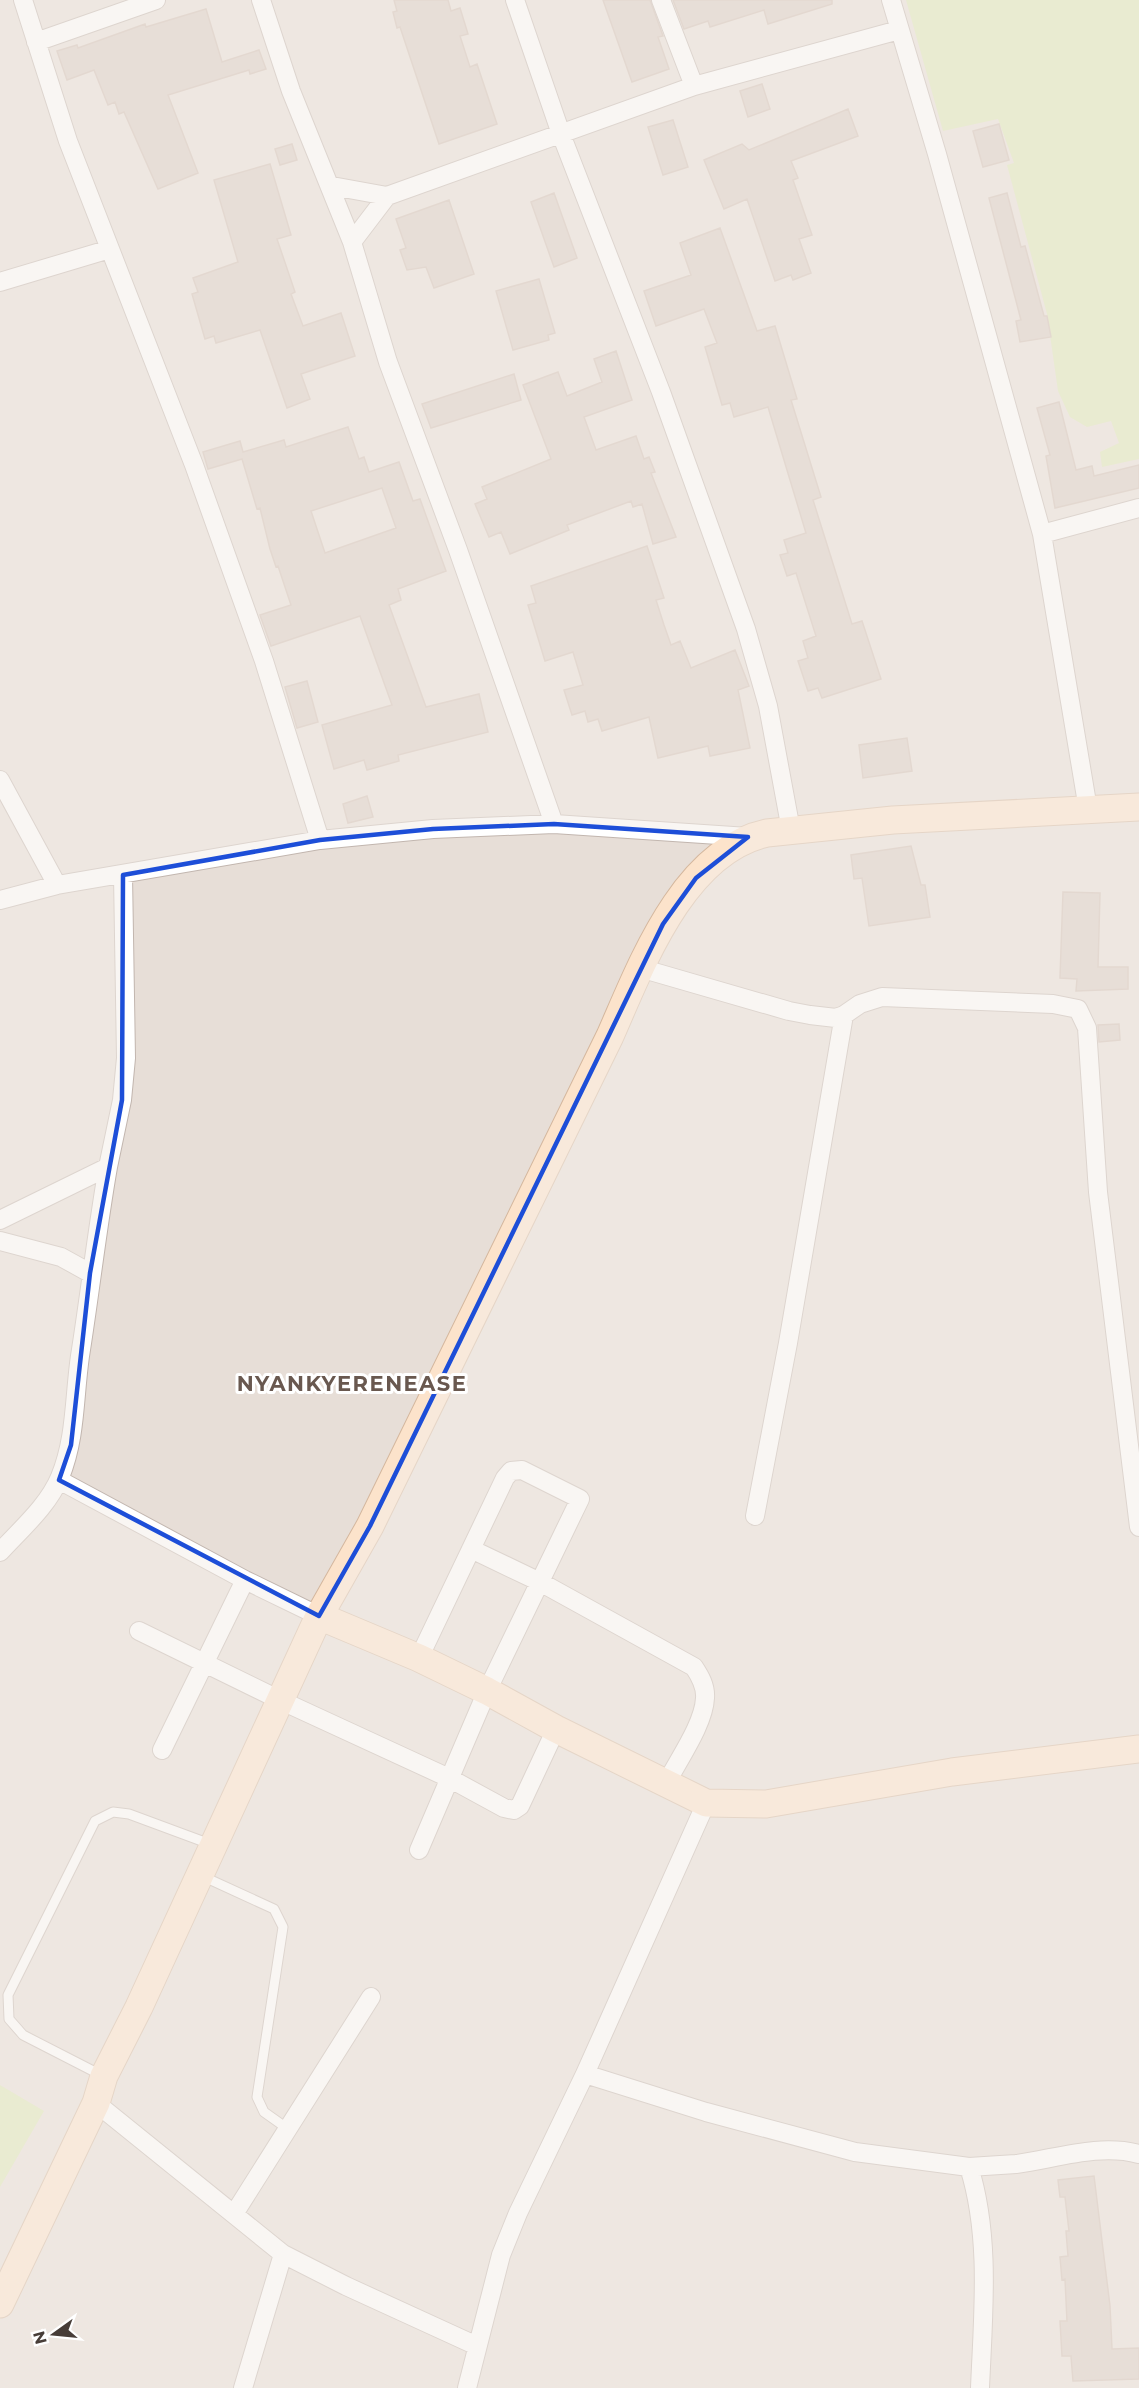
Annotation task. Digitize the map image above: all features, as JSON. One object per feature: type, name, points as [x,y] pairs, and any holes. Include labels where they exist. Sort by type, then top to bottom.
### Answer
[{"type":"street","points":[[23,0],[68,141],[194,465],[264,661],[320,840]]},
{"type":"street","points":[[36,42],[156,0]]},
{"type":"street","points":[[261,0],[291,91],[332,186],[352,242],[388,362],[458,550],[554,824]]},
{"type":"street","points":[[515,0],[561,134],[661,392],[746,629],[768,706],[791,830]]},
{"type":"street","points":[[661,0],[694,86]]},
{"type":"street","points":[[891,0],[962,242],[1042,534],[1088,809]]},
{"type":"street","points":[[332,186],[387,196],[694,86],[899,30]]},
{"type":"street","points":[[352,242],[387,196]]},
{"type":"street","points":[[0,282],[110,249]]},
{"type":"street","points":[[1042,534],[1139,508]]},
{"type":"street","points":[[0,780],[57,885]]},
{"type":"street","points":[[0,900],[57,885],[320,840],[433,829],[554,824],[748,837],[791,830],[893,820],[1139,807]]},
{"type":"street","points":[[0,2304],[96,2103],[104,2076],[282,1701],[319,1616],[370,1526],[610,1036],[640,968],[663,924],[696,878],[748,837]]},
{"type":"street","points":[[0,1552],[41,1508],[59,1480],[71,1444],[80,1357],[87,1319],[90,1273],[122,1100],[126,1058],[123,875]]},
{"type":"street","points":[[640,968],[789,1011],[836,1018],[860,1004],[882,997],[1031,1002],[1078,1009],[1087,1028],[1098,1192],[1139,1527]]},
{"type":"street","points":[[755,1516],[788,1343],[844,1015]]},
{"type":"street","points":[[0,1220],[108,1167]]},
{"type":"street","points":[[0,1241],[61,1257],[90,1273]]},
{"type":"street","points":[[419,1658],[505,1478],[511,1471],[522,1470],[580,1499],[487,1691],[419,1850]]},
{"type":"street","points":[[59,1480],[245,1580],[319,1616],[419,1658],[706,1803],[766,1804],[952,1772],[1139,1749]]},
{"type":"street","points":[[471,1549],[540,1582],[694,1667],[702,1681],[706,1695],[703,1713],[666,1784]]},
{"type":"street","points":[[162,1750],[245,1580]]},
{"type":"street","points":[[139,1631],[282,1701],[449,1778],[504,1808],[514,1810],[520,1806],[556,1729]]},
{"type":"street","points":[[467,2388],[506,2244],[706,1803]]},
{"type":"street","points":[[234,2214],[370,1997]]},
{"type":"street","points":[[585,2074],[706,2112],[855,2152],[969,2167],[1017,2163],[1052,2155],[1126,2151],[1139,2154]]},
{"type":"street","points":[[96,2103],[283,2254],[346,2286],[477,2346]]},
{"type":"street","points":[[969,2167],[978,2194],[985,2286],[980,2388]]},
{"type":"street","points":[[243,2388],[283,2254]]},
{"type":"lane","points":[[104,2076],[23,2036],[9,2019],[8,1995],[95,1821],[113,1812],[129,1814],[214,1846]]},
{"type":"lane","points":[[200,1875],[274,1909],[283,1927],[257,2097],[264,2112],[288,2129]]},
{"type":"highlighted area","points":[[554,824],[748,837],[696,878],[663,924],[370,1526],[319,1616],[59,1480],[71,1445],[90,1273],[122,1100],[123,875],[320,840],[433,829]]},
{"type":"shaded area","points":[[0,0],[1139,0],[1139,2388],[0,2388]]},
{"type":"green space","points":[[906,0],[1139,0],[1139,459],[1102,467],[1100,452],[1119,443],[1111,421],[1087,427],[1070,417],[1058,391],[1047,314],[1007,165],[1014,163],[998,119],[943,131]]},
{"type":"green space","points":[[0,2085],[44,2111],[0,2187]]},
{"type":"building","points":[[394,0],[448,0],[451,11],[460,8],[468,34],[460,36],[470,67],[477,64],[497,124],[439,144],[400,27],[397,28],[393,12],[397,11]]},
{"type":"building","points":[[603,0],[650,0],[663,36],[658,37],[669,69],[632,82]]},
{"type":"building","points":[[673,0],[832,0],[832,4],[768,24],[764,10],[710,27],[708,21],[684,29]]},
{"type":"building","points":[[206,9],[222,62],[259,50],[266,69],[250,74],[249,70],[168,95],[198,173],[158,189],[124,112],[119,114],[115,102],[108,105],[94,70],[67,80],[57,51],[77,45],[78,48],[145,24],[146,27]]},
{"type":"building","points":[[762,84],[770,109],[748,117],[740,91]]},
{"type":"building","points":[[848,109],[858,136],[791,161],[798,178],[793,180],[812,235],[799,239],[811,273],[793,280],[791,275],[775,281],[747,199],[724,209],[704,160],[742,144],[749,150]]},
{"type":"building","points":[[673,120],[688,167],[663,175],[648,127]]},
{"type":"building","points":[[999,124],[1009,160],[983,167],[973,131]]},
{"type":"building","points":[[292,144],[297,160],[280,165],[275,149]]},
{"type":"building","points":[[270,164],[291,235],[277,239],[295,292],[291,294],[303,326],[341,313],[355,356],[301,374],[310,399],[287,408],[260,330],[216,343],[214,336],[205,339],[192,294],[198,292],[193,278],[238,262],[214,180]]},
{"type":"building","points":[[554,193],[577,258],[554,267],[531,202]]},
{"type":"building","points":[[1007,193],[1021,247],[1025,246],[1044,316],[1047,316],[1051,337],[1020,342],[1016,321],[1021,320],[989,198]]},
{"type":"building","points":[[449,200],[474,274],[434,288],[426,267],[407,270],[400,250],[406,248],[396,219]]},
{"type":"building","points":[[720,228],[757,331],[775,326],[797,399],[791,400],[821,497],[813,500],[852,624],[862,621],[881,679],[822,698],[818,688],[808,691],[798,661],[808,658],[803,641],[816,636],[796,573],[787,576],[780,555],[788,553],[784,540],[806,533],[768,407],[734,417],[730,403],[722,405],[705,347],[717,343],[704,309],[656,326],[644,291],[691,275],[680,243]]},
{"type":"building","points":[[539,279],[555,333],[548,335],[549,340],[513,350],[496,291]]},
{"type":"building","points":[[616,351],[632,400],[584,417],[596,450],[636,436],[644,459],[649,457],[655,472],[651,473],[676,537],[653,544],[642,504],[633,507],[631,501],[567,525],[569,530],[510,554],[501,532],[489,537],[475,504],[487,499],[482,487],[551,459],[523,385],[558,372],[567,396],[602,382],[594,359]]},
{"type":"building","points":[[514,374],[521,400],[431,428],[422,404]]},
{"type":"building","points":[[1059,402],[1076,470],[1092,466],[1094,476],[1139,465],[1139,488],[1055,508],[1046,456],[1050,455],[1037,408]]},
{"type":"building","points":[[348,427],[359,459],[364,457],[369,472],[399,462],[413,501],[420,499],[446,571],[398,589],[401,600],[389,605],[426,707],[479,694],[488,732],[398,755],[399,761],[367,770],[364,760],[334,769],[322,725],[392,705],[360,616],[271,646],[260,615],[291,605],[270,549],[260,508],[257,509],[242,459],[208,469],[203,452],[240,441],[243,452],[284,440],[286,447]],"holes":[[[382,488],[396,528],[325,553],[311,511]]]},
{"type":"building","points":[[647,546],[664,598],[656,600],[671,645],[680,641],[691,668],[735,650],[749,686],[738,690],[750,748],[710,756],[708,746],[658,758],[649,717],[602,731],[598,719],[588,722],[585,711],[572,715],[564,690],[583,685],[573,652],[545,661],[528,605],[536,603],[531,586]]},
{"type":"building","points":[[307,681],[318,722],[297,728],[285,687]]},
{"type":"building","points":[[907,738],[912,771],[863,778],[859,745]]},
{"type":"building","points":[[367,796],[373,817],[348,823],[343,804]]},
{"type":"building","points":[[911,846],[921,885],[925,885],[930,917],[869,926],[862,878],[854,879],[851,855]]},
{"type":"building","points":[[1063,892],[1100,893],[1098,967],[1128,967],[1128,989],[1076,991],[1077,979],[1060,978]]},
{"type":"building","points":[[1119,1024],[1120,1040],[1099,1042],[1098,1025]]},
{"type":"building","points":[[1094,2176],[1110,2306],[1112,2349],[1139,2348],[1139,2379],[1073,2381],[1071,2356],[1062,2356],[1060,2321],[1067,2321],[1065,2279],[1062,2280],[1060,2257],[1068,2256],[1066,2231],[1069,2231],[1065,2197],[1060,2197],[1058,2180]]},
{"type":"district","name":"NYANKYERENEASE","points":[[352,1383]]}]
